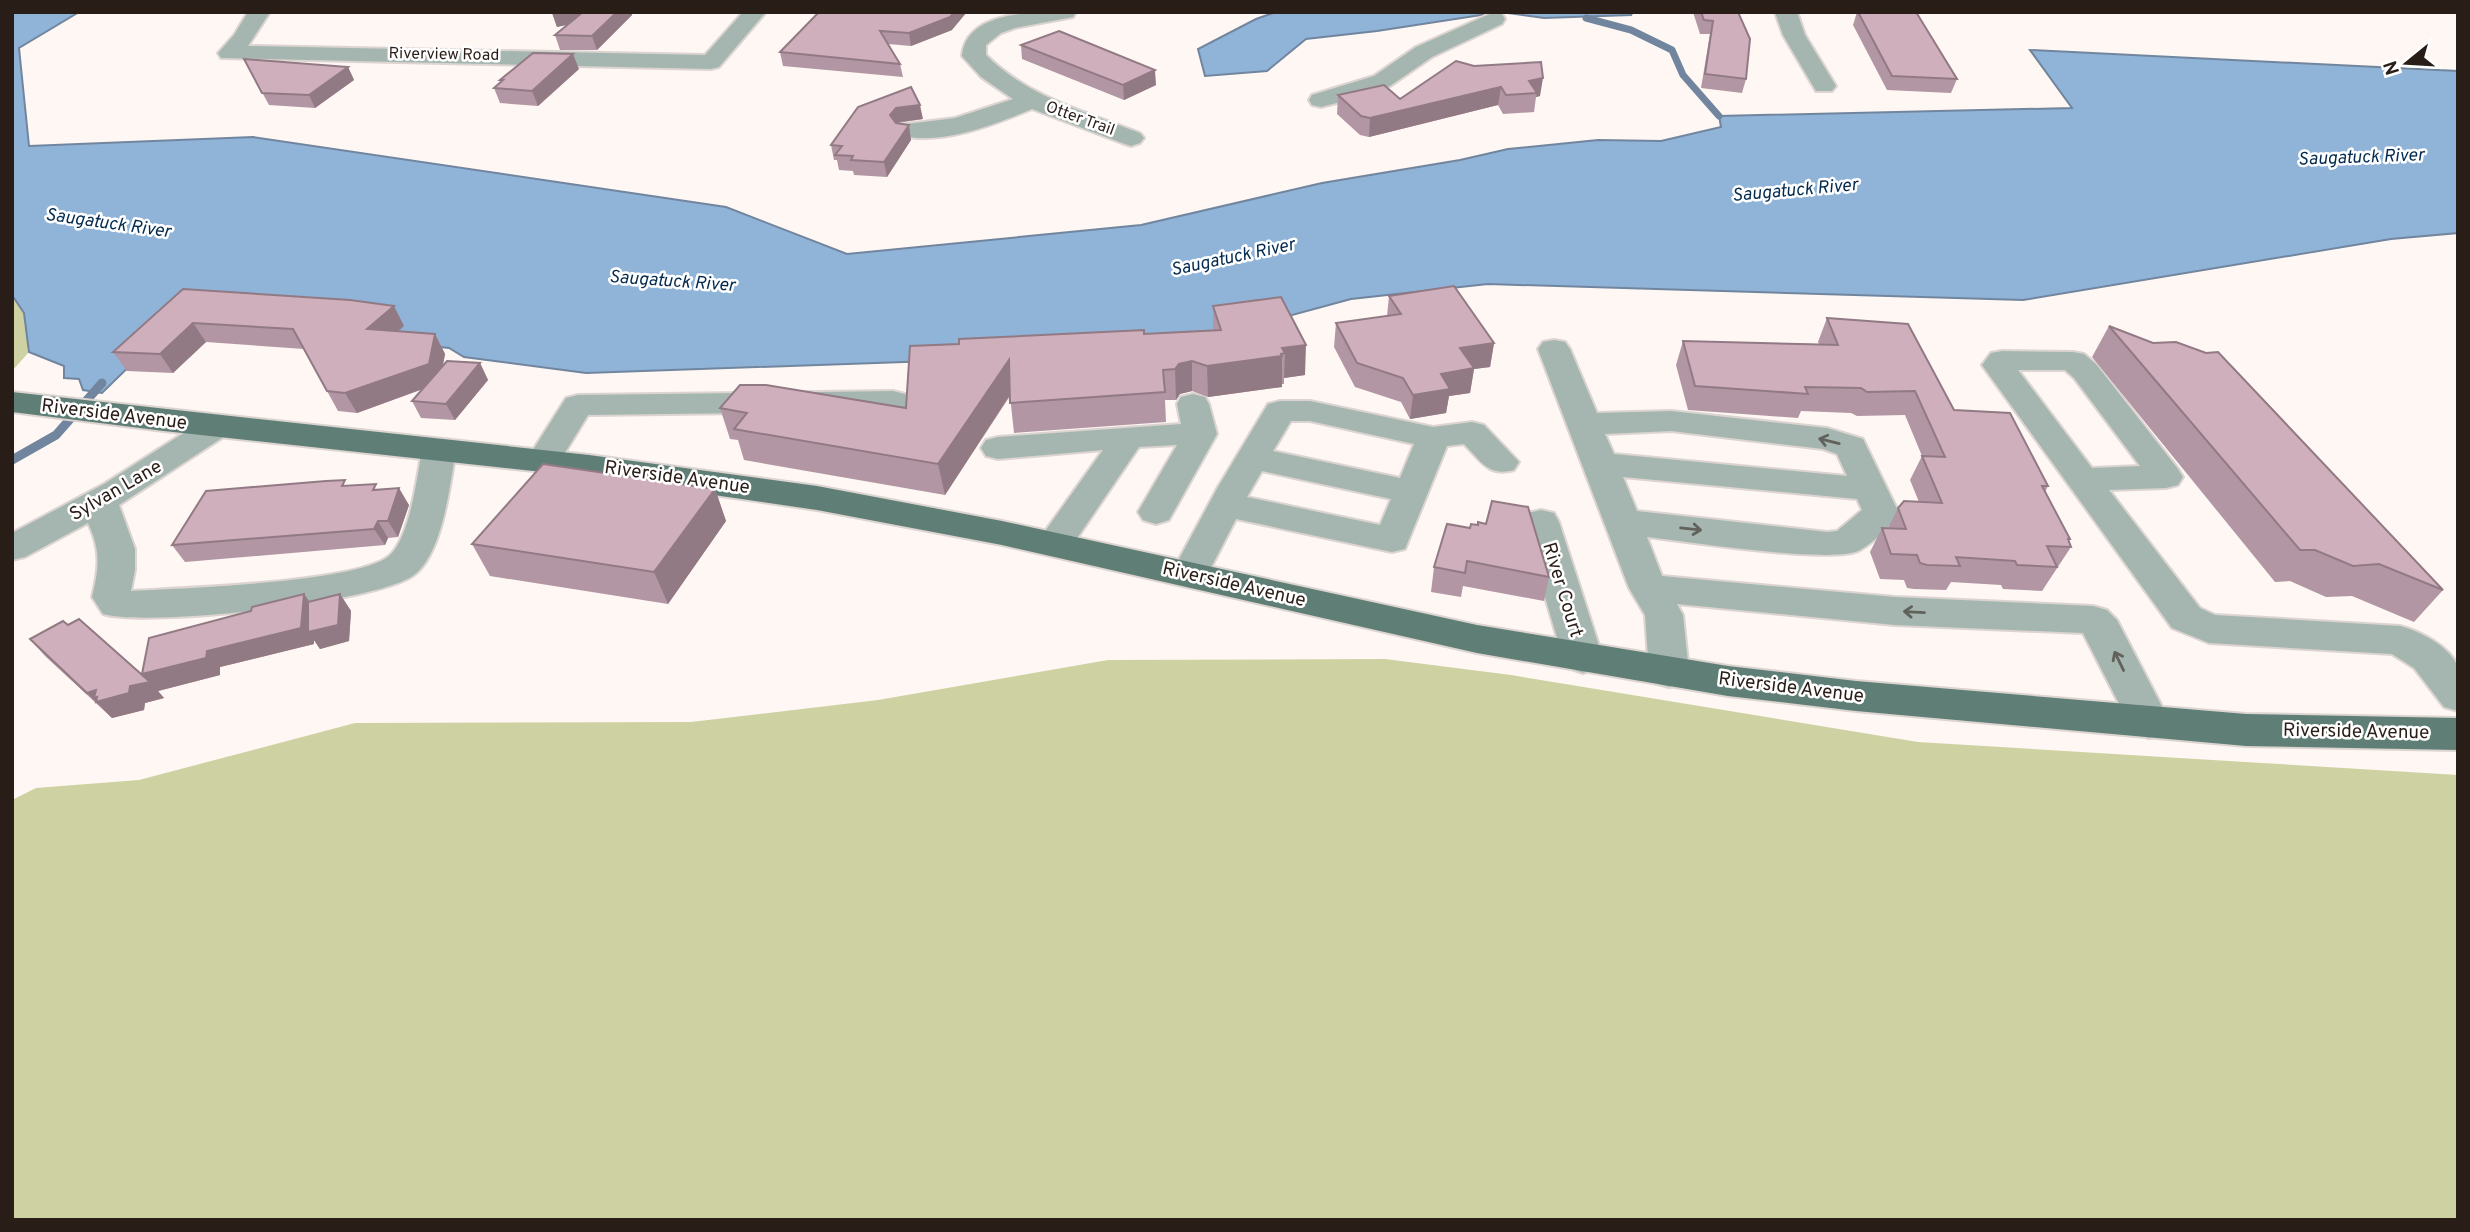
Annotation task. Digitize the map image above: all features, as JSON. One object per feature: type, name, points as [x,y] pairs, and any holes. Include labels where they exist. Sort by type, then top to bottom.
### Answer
[{"type":"main road","name":"Riverside Avenue","points":[[12,402],[216,427],[543,461],[817,498],[1054,544],[1412,626],[1583,659],[1808,691],[2246,730],[2458,734]]},
{"type":"street","name":"Riverview Road","points":[[259,12],[243,39],[229,53],[711,62],[755,12]]},
{"type":"street","name":"Otter Trail","points":[[1065,12],[996,26],[985,31],[974,43],[974,56],[1030,101],[1131,138]]},
{"type":"street","points":[[1786,12],[1794,35],[1824,86]]},
{"type":"street","points":[[1321,100],[1363,89],[1382,80],[1424,52],[1492,18]]},
{"type":"street","name":"Otter Trail","points":[[908,130],[957,127],[1030,101]]},
{"type":"street","points":[[1554,349],[1648,588],[1664,615],[1669,672]]},
{"type":"street","points":[[2083,479],[2166,477],[2085,372],[2073,361],[2002,360],[1998,365],[2186,618],[2209,629],[2400,640],[2428,658],[2458,696]]},
{"type":"street","points":[[543,461],[578,405],[893,401]]},
{"type":"street","points":[[1190,575],[1280,411],[1310,411],[1433,438],[1472,432],[1502,462]]},
{"type":"street","points":[[998,449],[1129,438],[1196,419],[1156,512]]},
{"type":"street","points":[[1585,424],[1671,421],[1827,439],[1851,447],[1881,513],[1847,542],[1827,544],[1623,522]]},
{"type":"street","name":"Sylvan Lane","points":[[19,545],[179,454],[216,427]]},
{"type":"street","points":[[1054,544],[1129,438]]},
{"type":"street","points":[[1227,505],[1392,540],[1433,438]]},
{"type":"street","points":[[102,500],[102,517],[115,541],[119,560],[111,597],[116,604],[131,606],[332,587],[381,577],[402,565],[420,532],[430,500],[439,450]]},
{"type":"street","points":[[1253,458],[1412,492]]},
{"type":"street","points":[[1601,464],[1869,489]]},
{"type":"street","name":"River Court","points":[[1541,522],[1583,659]]},
{"type":"street","points":[[19,545],[57,538],[115,541]]},
{"type":"street","points":[[1648,588],[1895,611],[2093,620],[2104,630],[2149,722]]},
{"type":"green space","points":[[12,294],[24,313],[29,352],[12,371]]},
{"type":"green space","points":[[1385,659],[1511,675],[1918,742],[2458,775],[2458,1220],[12,1220],[12,800],[36,788],[139,780],[355,723],[691,722],[878,700],[1108,660]]},
{"type":"water","name":"Saugatuck River","points":[[12,12],[79,12],[19,48],[29,146],[253,137],[726,207],[847,254],[1141,225],[1322,183],[1460,160],[1508,149],[1598,140],[1661,141],[1721,127],[1719,116],[2072,108],[2030,50],[2458,71],[2458,233],[2391,239],[2023,300],[1488,284],[1351,299],[1266,322],[1108,355],[586,373],[464,357],[449,348],[374,340],[192,305],[102,393],[83,390],[79,379],[64,378],[64,366],[29,352],[24,313],[12,295]]},
{"type":"water","points":[[1276,12],[1501,12],[1306,39],[1267,71],[1205,76],[1198,49],[1256,19]]},
{"type":"water","points":[[1501,12],[1633,12],[1631,15],[1544,18]]},
{"type":"building","points":[[583,12],[617,12],[592,36],[555,35]]},
{"type":"building","points":[[819,12],[954,12],[950,17],[909,33],[880,31],[900,64],[780,52]]},
{"type":"building","points":[[1701,12],[1738,12],[1750,39],[1746,79],[1705,74],[1713,21],[1704,20]]},
{"type":"building","points":[[1858,12],[1916,12],[1957,79],[1892,76]]},
{"type":"building","points":[[1059,31],[1155,70],[1123,85],[1021,45]]},
{"type":"building","points":[[533,53],[573,54],[532,91],[494,88],[503,80],[500,80]]},
{"type":"building","points":[[244,59],[348,67],[309,95],[262,93]]},
{"type":"building","points":[[1456,61],[1474,66],[1541,62],[1543,78],[1529,81],[1537,93],[1506,95],[1501,87],[1370,118],[1361,116],[1338,95],[1384,85],[1400,99]]},
{"type":"building","points":[[911,87],[920,105],[896,108],[890,115],[896,123],[909,125],[884,162],[851,160],[853,156],[835,155],[842,146],[831,145],[858,107]]},
{"type":"building","points":[[1454,286],[1494,343],[1460,348],[1474,368],[1441,374],[1450,389],[1413,395],[1403,378],[1357,363],[1336,323],[1401,314],[1389,296]]},
{"type":"building","points":[[183,289],[350,300],[394,306],[367,329],[435,334],[429,364],[345,393],[327,391],[293,329],[193,323],[160,354],[113,352]]},
{"type":"building","points":[[1281,297],[1306,345],[1282,348],[1285,353],[1281,354],[1282,356],[1207,366],[1192,361],[1179,364],[1175,369],[1163,370],[1165,392],[1010,403],[1009,360],[938,464],[734,429],[747,413],[720,408],[740,385],[766,385],[906,408],[910,346],[959,344],[959,339],[1144,330],[1144,334],[1221,330],[1213,306]]},
{"type":"building","points":[[1827,318],[1908,324],[1954,410],[2010,413],[2048,486],[2042,486],[2070,539],[2071,547],[2047,546],[2057,567],[1956,557],[1960,566],[1927,565],[1920,563],[1917,555],[1891,554],[1882,528],[1906,529],[1898,508],[1904,501],[1942,503],[1922,456],[1945,457],[1915,391],[1867,392],[1861,388],[1805,387],[1808,394],[1695,386],[1683,341],[1838,345]]},
{"type":"building","points":[[2109,326],[2153,343],[2176,342],[2206,353],[2218,352],[2443,590],[2379,564],[2353,566],[2315,550],[2300,550]]},
{"type":"building","points":[[447,361],[480,363],[446,404],[412,401]]},
{"type":"building","points":[[543,464],[715,489],[654,572],[472,544]]},
{"type":"building","points":[[345,480],[342,486],[376,484],[373,490],[399,488],[388,521],[378,521],[374,529],[172,545],[206,491]]},
{"type":"building","points":[[1492,501],[1528,507],[1549,577],[1467,561],[1465,573],[1434,567],[1447,524],[1470,528],[1471,524],[1478,525],[1478,522],[1486,524]]},
{"type":"building","points":[[304,594],[301,628],[207,651],[206,658],[142,674],[149,638]]},
{"type":"building","points":[[340,594],[338,625],[308,632],[308,602]]},
{"type":"building","points":[[79,619],[150,682],[130,686],[129,693],[96,702],[96,690],[87,693],[30,639],[63,621],[68,625]]},
{"type":"waterway","points":[[1586,18],[1631,30],[1672,50],[1683,75],[1719,116]]},
{"type":"waterway","points":[[12,460],[56,435],[102,383]]}]
